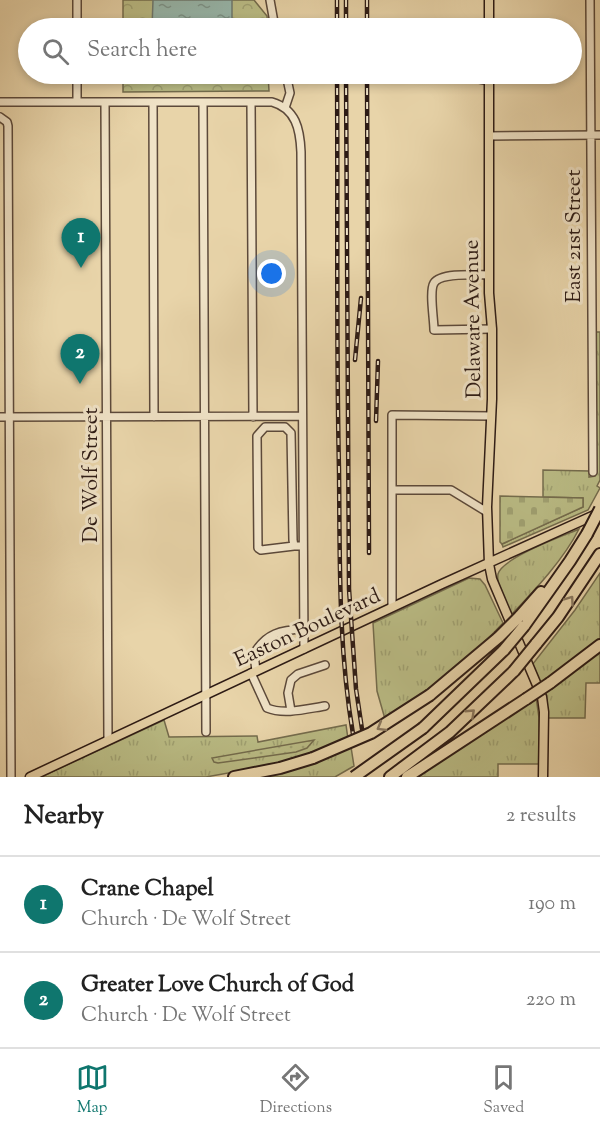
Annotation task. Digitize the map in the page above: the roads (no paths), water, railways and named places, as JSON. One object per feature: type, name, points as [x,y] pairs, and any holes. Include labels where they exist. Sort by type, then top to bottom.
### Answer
[{"type":"highway","points":[[354,777],[423,728],[504,650],[522,621],[570,561],[600,511]]},
{"type":"highway","points":[[407,777],[537,644],[563,610],[600,554]]},
{"type":"highway","points":[[234,777],[280,768],[313,758],[371,733],[430,695],[499,637],[522,621]]},
{"type":"highway","points":[[390,777],[526,699],[600,645]]},
{"type":"main road","points":[[489,0],[489,18]]},
{"type":"main road","name":"Delaware Avenue","points":[[489,84],[489,275],[492,329],[487,512],[489,564]]},
{"type":"main road","name":"Easton Boulevard","points":[[30,777],[600,511]]},
{"type":"main road","points":[[489,564],[492,579],[542,697],[544,712],[543,777]]},
{"type":"street","points":[[77,0],[77,18]]},
{"type":"street","points":[[270,0],[273,18]]},
{"type":"street","name":"East 21st Street","points":[[590,0],[593,472]]},
{"type":"street","points":[[77,84],[77,102]]},
{"type":"street","points":[[285,108],[290,93],[288,84]]},
{"type":"street","points":[[0,102],[272,102],[285,108],[294,117],[301,152],[304,649]]},
{"type":"street","name":"De Wolf Street","points":[[105,102],[108,740]]},
{"type":"street","points":[[153,102],[154,417]]},
{"type":"street","points":[[203,102],[206,732]]},
{"type":"street","points":[[251,102],[253,417]]},
{"type":"street","points":[[0,117],[7,122],[8,126],[11,777]]},
{"type":"street","points":[[489,136],[600,135]]},
{"type":"street","points":[[489,275],[450,276],[433,284],[434,330],[492,329]]},
{"type":"street","points":[[392,607],[392,415],[491,416]]},
{"type":"street","points":[[0,417],[301,416]]},
{"type":"street","points":[[294,546],[291,433],[285,427],[265,427],[257,436],[258,548],[261,550],[303,546]]},
{"type":"street","points":[[392,490],[451,490],[487,512]]},
{"type":"street","points":[[304,629],[286,630],[269,635],[254,654],[254,672],[267,708],[274,711],[291,711],[325,706]]},
{"type":"street","points":[[0,658],[10,657]]},
{"type":"street","points":[[291,711],[288,693],[291,680],[325,665]]},
{"type":"water","points":[[153,0],[232,0],[232,18],[152,18]]},
{"type":"railway","points":[[337,0],[337,18]]},
{"type":"railway","points":[[346,0],[346,18]]},
{"type":"railway","points":[[367,0],[367,18]]},
{"type":"railway","points":[[337,84],[340,569],[342,635],[353,734]]},
{"type":"railway","points":[[346,84],[349,589],[356,689],[362,729]]},
{"type":"railway","points":[[367,84],[369,553]]},
{"type":"railway","points":[[355,360],[361,298]]},
{"type":"railway","points":[[376,421],[378,361]]},
{"type":"place","name":"Crane Chapel","points":[[81,268]]},
{"type":"place","name":"Greater Love Church of God","points":[[80,384]]}]
